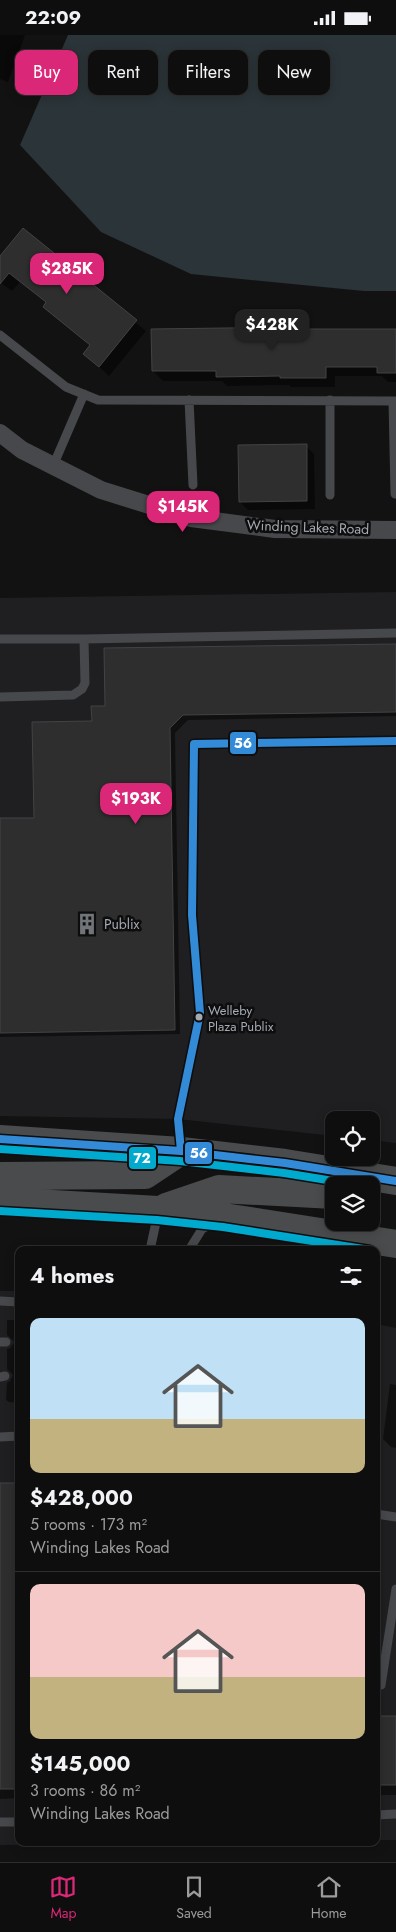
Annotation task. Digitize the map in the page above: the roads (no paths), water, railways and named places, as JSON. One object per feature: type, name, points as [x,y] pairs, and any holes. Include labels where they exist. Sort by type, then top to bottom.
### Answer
[{"type":"main road","points":[[0,1139],[181,1151],[284,1163],[396,1181]]},
{"type":"main road","points":[[0,1176],[145,1175],[181,1151]]},
{"type":"main road","points":[[158,1210],[219,1189],[325,1195]]},
{"type":"main road","points":[[380,1197],[386,1197],[396,1192]]},
{"type":"main road","points":[[0,1201],[158,1210],[224,1217],[396,1244]]},
{"type":"street","name":"Winding Lakes Road","points":[[0,433],[22,450],[102,490],[191,518],[275,529],[396,530]]},
{"type":"lane","points":[[0,335],[66,387],[98,400],[394,401],[394,494]]},
{"type":"lane","points":[[54,466],[84,394]]},
{"type":"lane","points":[[189,400],[193,485]]},
{"type":"lane","points":[[330,400],[330,495]]},
{"type":"lane","points":[[0,639],[396,633]]},
{"type":"lane","points":[[0,697],[74,695],[82,689],[85,683],[84,639]]},
{"type":"lane","points":[[181,1151],[178,1119],[200,1013],[192,915],[194,744],[396,741]]},
{"type":"lane","points":[[151,1246],[158,1210]]},
{"type":"lane","points":[[191,1246],[202,1229],[224,1217]]},
{"type":"lane","points":[[0,1301],[15,1302]]},
{"type":"lane","points":[[0,1437],[15,1436]]},
{"type":"lane","points":[[380,1514],[396,1517]]},
{"type":"lane","points":[[380,1685],[396,1589]]},
{"type":"lane","points":[[380,1815],[396,1814]]},
{"type":"lane","points":[[0,1822],[15,1822]]},
{"type":"place","name":"Publix","points":[[87,924]]},
{"type":"place","name":"Welleby Plaza Publix","points":[[199,1017]]}]
